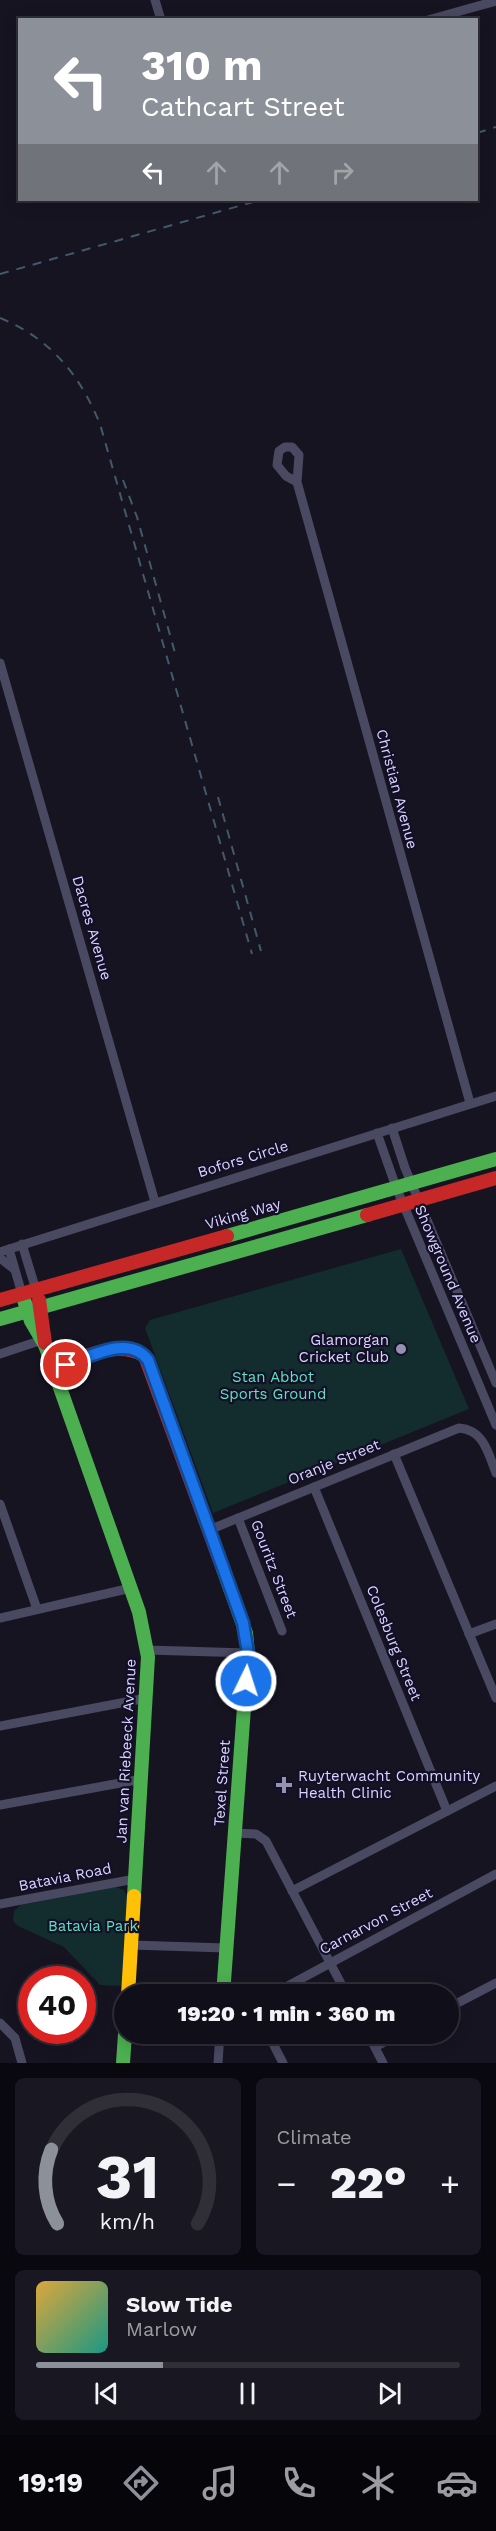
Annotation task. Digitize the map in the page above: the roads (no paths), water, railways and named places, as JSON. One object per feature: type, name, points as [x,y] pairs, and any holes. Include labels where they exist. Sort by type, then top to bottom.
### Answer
[{"type":"street","points":[[155,0],[160,18]]},
{"type":"street","points":[[436,18],[496,1]]},
{"type":"street","name":"Christian Avenue","points":[[297,482],[470,1104]]},
{"type":"street","name":"Dacres Avenue","points":[[0,663],[155,1202]]},
{"type":"street","name":"Bofors Circle","points":[[5,1250],[496,1096]]},
{"type":"street","name":"Showground Avenue","points":[[392,1128],[411,1183],[496,1383]]},
{"type":"street","name":"Showground Avenue","points":[[377,1133],[402,1204],[496,1425]]},
{"type":"street","name":"Viking Way","points":[[0,1300],[496,1159]]},
{"type":"street","points":[[0,1318],[496,1178]]},
{"type":"street","name":"Jan van Riebeeck Avenue","points":[[22,1244],[36,1290],[34,1309]]},
{"type":"street","name":"Jan van Riebeeck Avenue","points":[[5,1250],[16,1271],[22,1294],[34,1309],[131,1588],[147,1650],[147,1698],[129,1984]]},
{"type":"street","points":[[0,1258],[16,1271]]},
{"type":"street","points":[[0,1354],[44,1342]]},
{"type":"street","name":"Texel Street","points":[[53,1369],[119,1348],[131,1348],[141,1352],[150,1364],[240,1614],[248,1653],[224,1984]]},
{"type":"street","name":"Oranje Street","points":[[209,1530],[455,1429],[472,1430],[483,1442],[496,1473]]},
{"type":"street","points":[[394,1454],[496,1698]]},
{"type":"street","name":"Colesburg Street","points":[[314,1487],[447,1811]]},
{"type":"street","points":[[0,1504],[37,1609]]},
{"type":"street","name":"Gouritz Street","points":[[238,1518],[282,1631]]},
{"type":"street","points":[[0,1618],[131,1588]]},
{"type":"street","points":[[469,1634],[496,1624]]},
{"type":"street","points":[[147,1650],[248,1653]]},
{"type":"street","points":[[0,1726],[147,1698]]},
{"type":"street","points":[[0,1805],[142,1779]]},
{"type":"street","points":[[292,1891],[496,1786]]},
{"type":"street","points":[[235,1833],[256,1834],[263,1838],[341,1984]]},
{"type":"street","name":"Carnarvon Street","points":[[291,1984],[496,1874]]},
{"type":"street","name":"Batavia Road","points":[[0,1904],[135,1879]]},
{"type":"street","points":[[131,1945],[226,1948]]},
{"type":"street","points":[[459,2002],[496,1983]]},
{"type":"street","points":[[0,2023],[15,2038],[22,2063]]},
{"type":"street","points":[[123,2063],[124,2044]]},
{"type":"street","points":[[218,2063],[219,2044]]},
{"type":"street","points":[[273,2044],[283,2063]]},
{"type":"street","points":[[373,2044],[383,2063]]},
{"type":"street","points":[[375,2047],[381,2044]]},
{"type":"railway","points":[[478,133],[496,127]]},
{"type":"railway","points":[[0,274],[256,201]]},
{"type":"railway","points":[[0,318],[34,336],[61,360],[83,390],[100,424],[252,954]]},
{"type":"railway","points":[[123,480],[137,517],[175,653]]},
{"type":"railway","points":[[218,797],[261,951]]},
{"type":"place","name":"Glamorgan Cricket Club","points":[[401,1349]]},
{"type":"place","name":"Ruyterwacht Community Health Clinic","points":[[284,1785]]},
{"type":"park label","name":"Stan Abbot Sports Ground","points":[[273,1386]]},
{"type":"park label","name":"Batavia Park","points":[[93,1926]]}]
